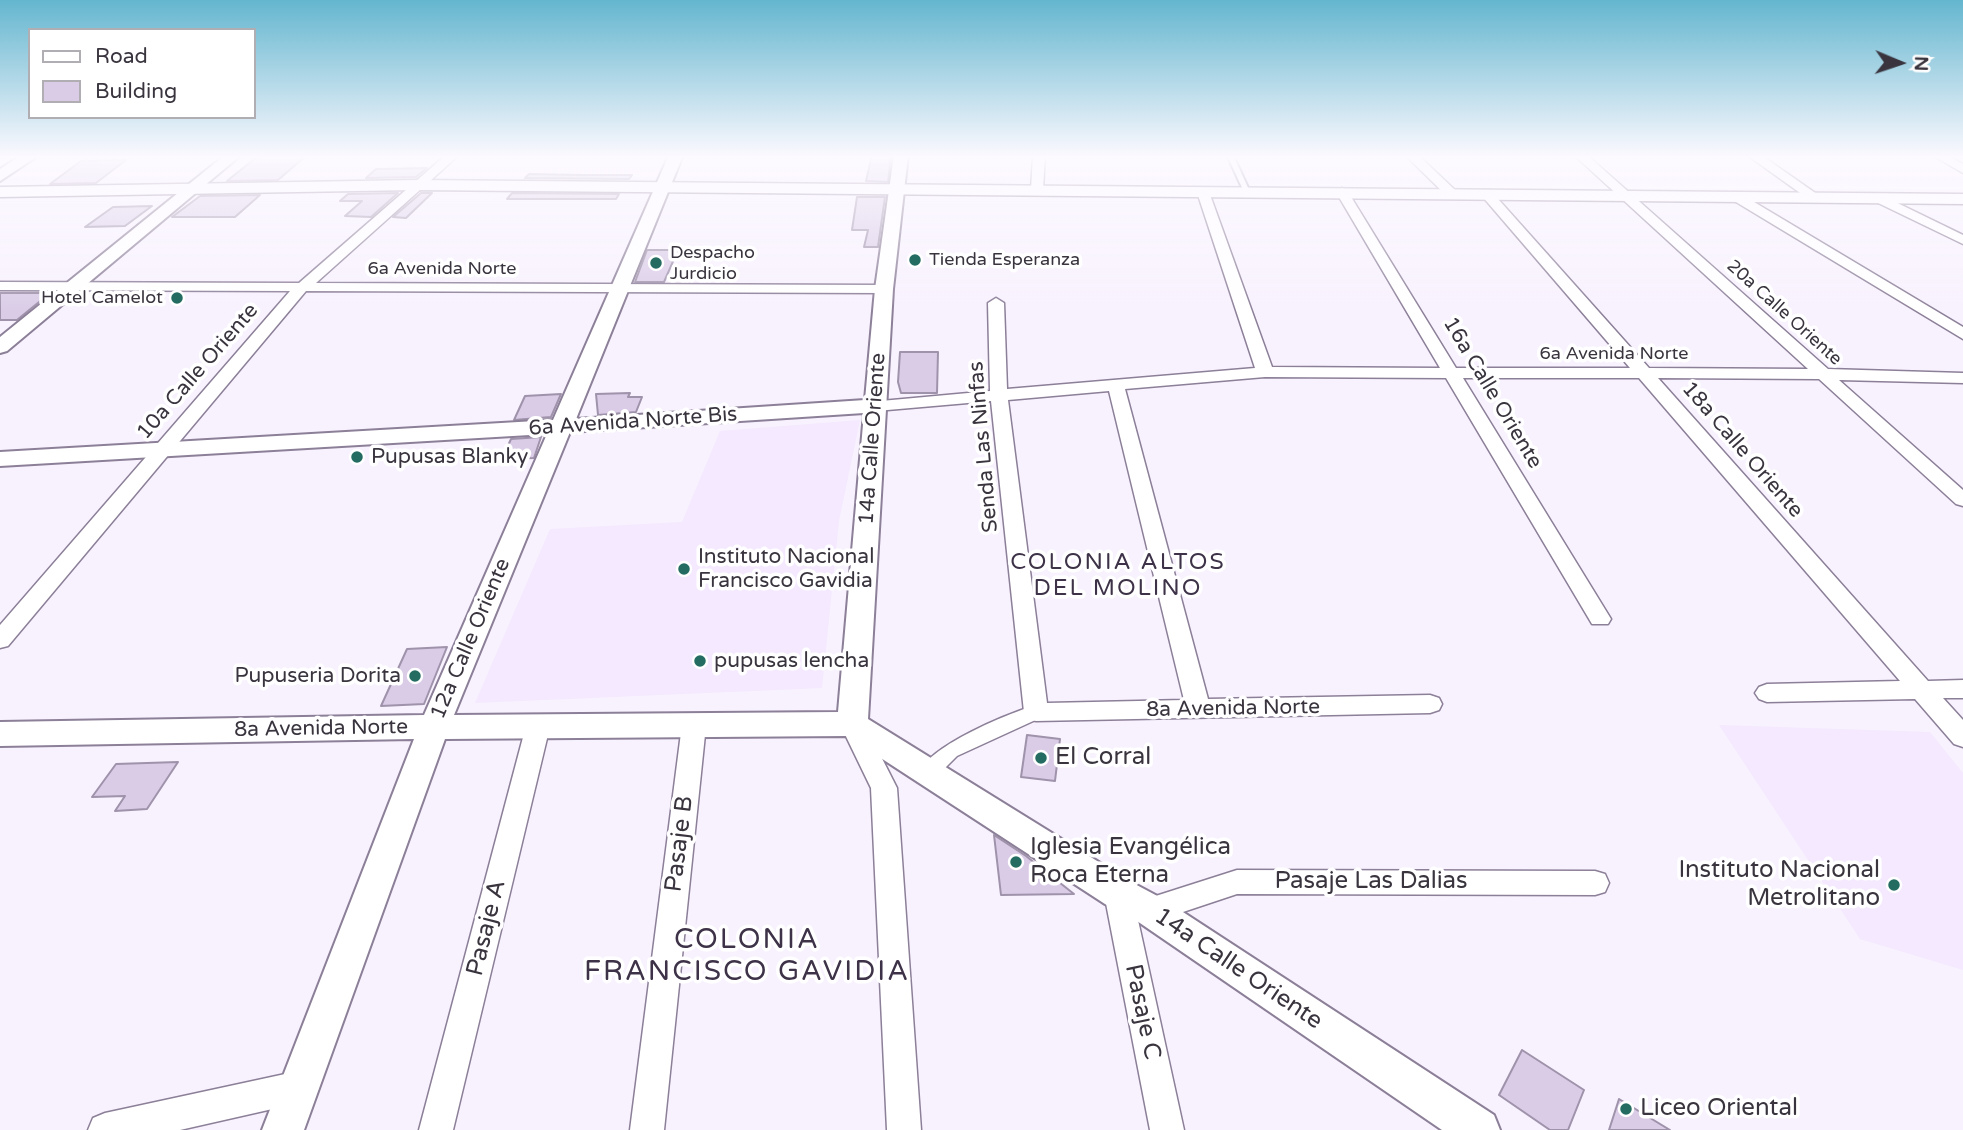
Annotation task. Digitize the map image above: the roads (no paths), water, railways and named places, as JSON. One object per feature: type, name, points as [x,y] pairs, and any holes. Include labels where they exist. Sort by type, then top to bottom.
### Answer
[{"type":"street","points":[[0,348],[169,208]]},
{"type":"street","name":"10a Calle Oriente","points":[[0,640],[300,289],[391,208]]},
{"type":"street","name":"12a Calle Oriente","points":[[283,1130],[434,726],[655,208]]},
{"type":"street","name":"14a Calle Oriente","points":[[895,208],[884,289],[852,724],[1118,893],[1150,910],[1479,1130]]},
{"type":"street","points":[[1209,208],[1265,372]]},
{"type":"street","name":"16a Calle Oriente","points":[[1352,208],[1454,373],[1600,619]]},
{"type":"street","name":"18a Calle Oriente","points":[[1499,208],[1963,737]]},
{"type":"street","name":"20a Calle Oriente","points":[[1637,208],[1963,500]]},
{"type":"street","points":[[1754,208],[1963,334]]},
{"type":"street","points":[[1898,208],[1963,240]]},
{"type":"street","name":"6a Avenida Norte","points":[[0,286],[884,289]]},
{"type":"street","name":"Senda Las Ninfas","points":[[996,303],[999,396],[1036,712]]},
{"type":"street","name":"6a Avenida Norte","points":[[1265,372],[1822,374],[1963,378]]},
{"type":"street","name":"6a Avenida Norte Bis","points":[[0,459],[159,452],[876,406],[1265,372]]},
{"type":"street","points":[[1116,386],[1199,711]]},
{"type":"street","points":[[1767,693],[1963,689]]},
{"type":"street","name":"8a Avenida Norte","points":[[1036,712],[1199,711],[1430,704]]},
{"type":"street","points":[[928,773],[950,751],[1036,712]]},
{"type":"street","points":[[852,724],[884,788],[904,1130]]},
{"type":"street","name":"8a Avenida Norte","points":[[0,734],[434,726],[852,724]]},
{"type":"street","name":"Pasaje B","points":[[647,1130],[694,725]]},
{"type":"street","name":"Pasaje A","points":[[436,1130],[538,726]]},
{"type":"street","name":"Pasaje Las Dalias","points":[[1150,910],[1237,882],[1595,883]]},
{"type":"street","name":"Pasaje C","points":[[1118,893],[1167,1130]]},
{"type":"street","points":[[105,1130],[299,1087]]},
{"type":"place","name":"Tienda Esperanza","points":[[915,260]]},
{"type":"place","name":"Despacho Jurdicio","points":[[656,263]]},
{"type":"place","name":"Hotel Camelot","points":[[177,298]]},
{"type":"place","name":"Pupusas Blanky","points":[[357,457]]},
{"type":"place","name":"Instituto Nacional Francisco Gavidia","points":[[684,569]]},
{"type":"place","name":"pupusas lencha","points":[[700,661]]},
{"type":"place","name":"Pupuseria Dorita","points":[[415,676]]},
{"type":"place","name":"El Corral","points":[[1041,758]]},
{"type":"place","name":"Iglesia Evangélica Roca Eterna","points":[[1016,862]]},
{"type":"place","name":"Instituto Nacional Metrolitano","points":[[1894,885]]},
{"type":"place","name":"Liceo Oriental","points":[[1626,1109]]},
{"type":"district","name":"COLONIA ALTOS DEL MOLINO","points":[[1118,576]]},
{"type":"district","name":"COLONIA FRANCISCO GAVIDIA","points":[[747,957]]}]
